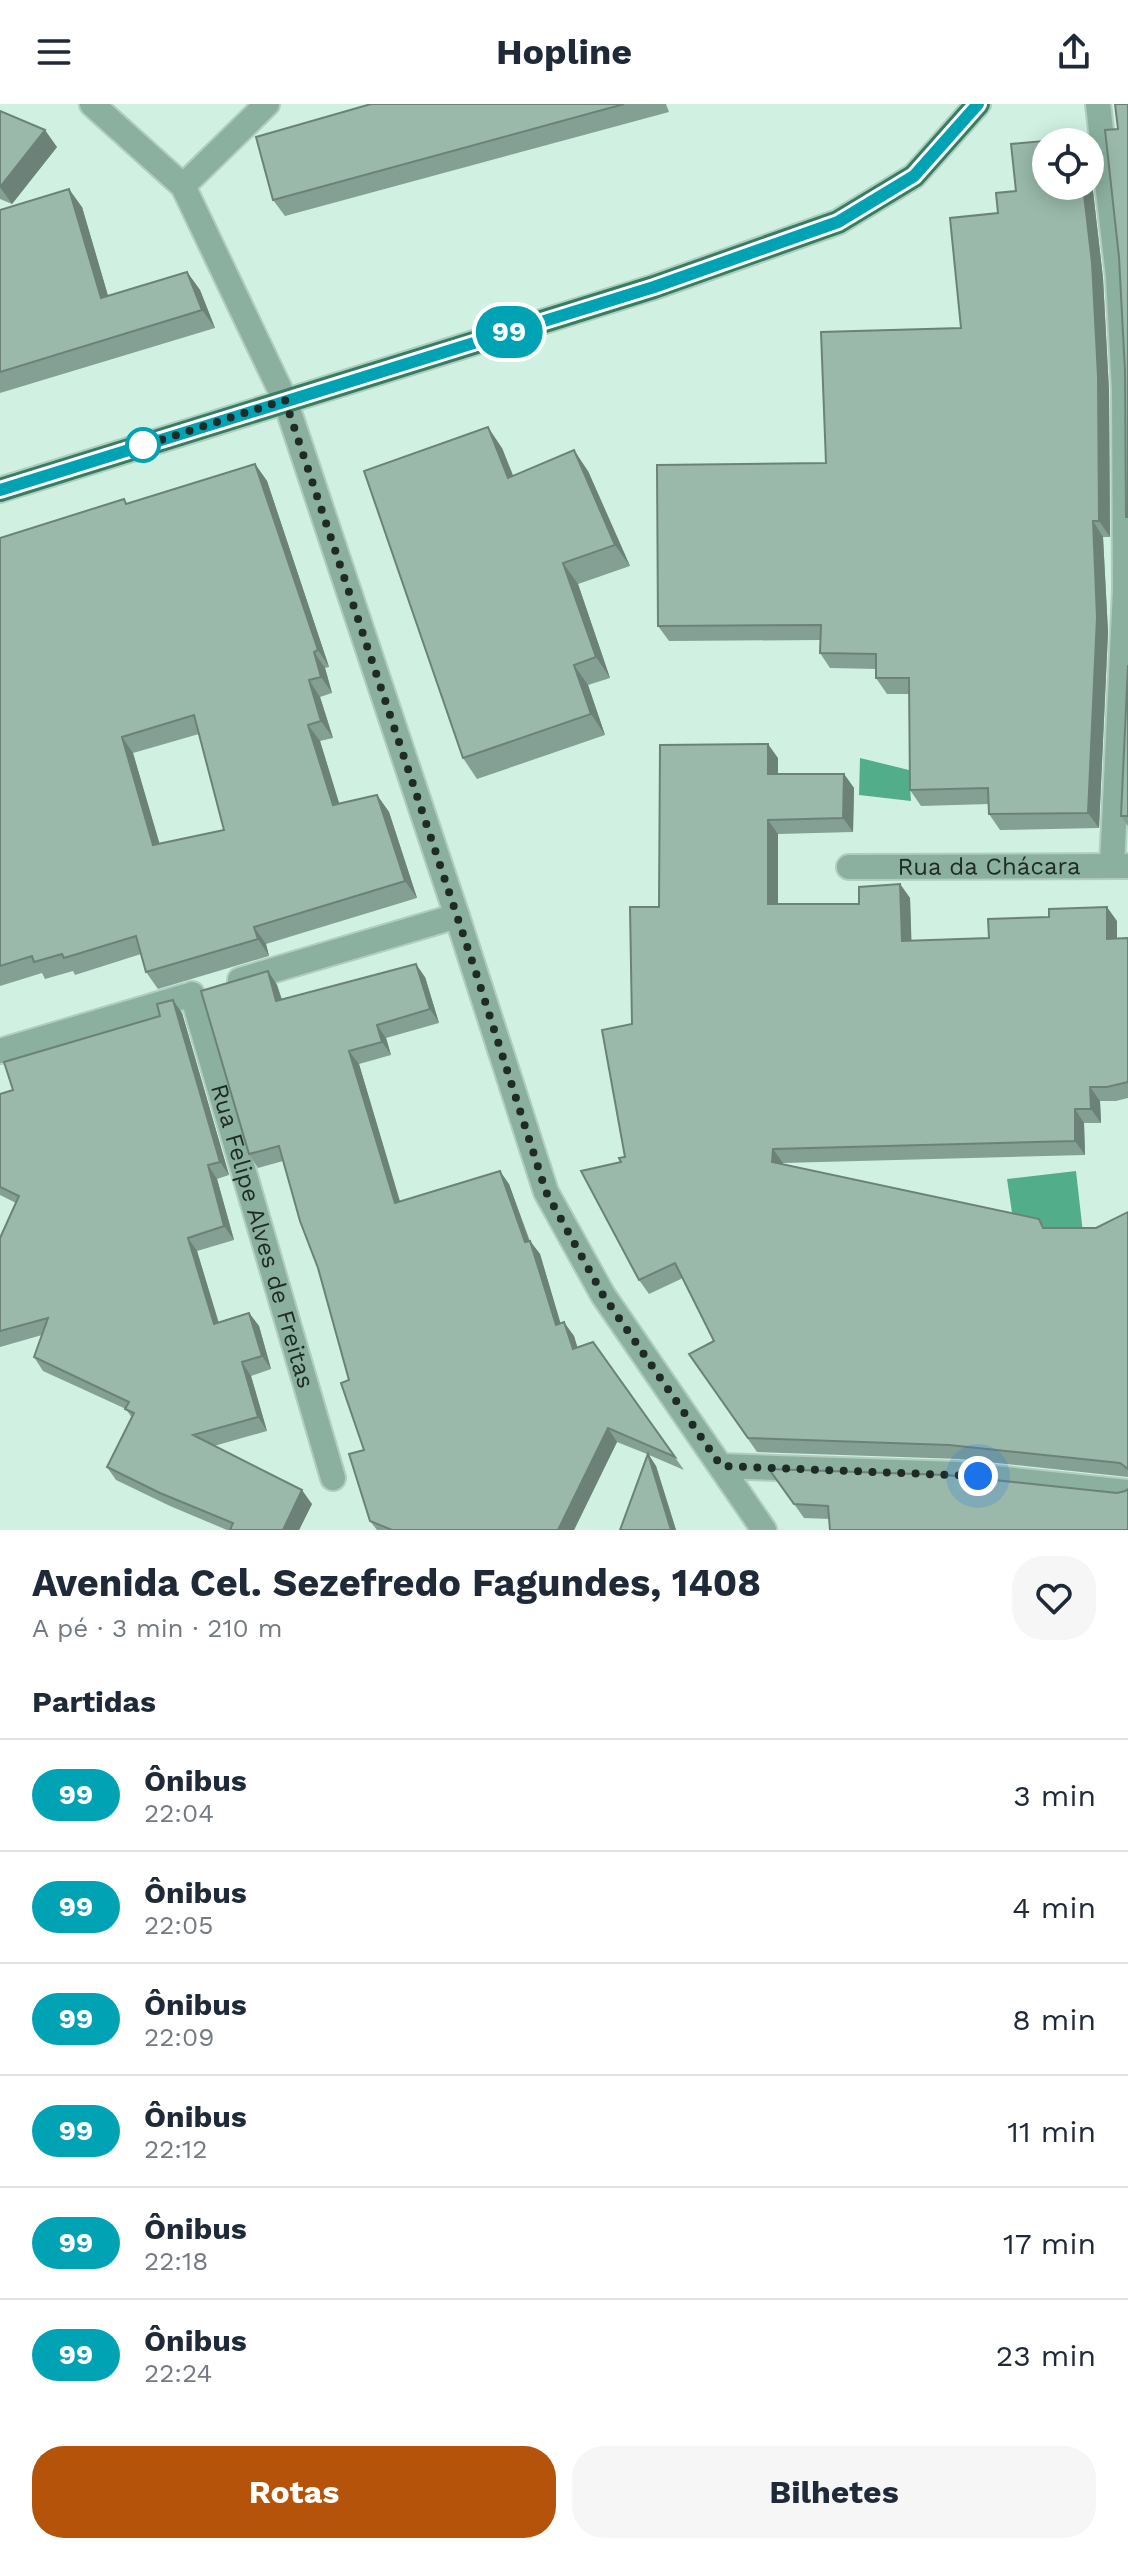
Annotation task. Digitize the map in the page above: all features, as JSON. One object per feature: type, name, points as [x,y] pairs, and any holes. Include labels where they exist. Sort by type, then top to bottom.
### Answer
[{"type":"main road","points":[[0,490],[654,287],[838,222],[914,176],[978,104]]},
{"type":"street","points":[[92,104],[183,186],[285,400],[546,1192],[603,1295],[764,1530]]},
{"type":"street","points":[[183,186],[267,104]]},
{"type":"street","points":[[1098,104],[1118,277],[1126,391],[1127,590],[1120,866]]},
{"type":"street","name":"Rua da Chácara","points":[[849,867],[1120,866]]},
{"type":"street","points":[[0,1051],[457,916]]},
{"type":"street","name":"Rua Felipe Alves de Freitas","points":[[207,990],[333,1478]]},
{"type":"street","points":[[721,1466],[957,1474],[1128,1492]]},
{"type":"shaded area","points":[[860,758],[909,770],[911,801],[859,795]]},
{"type":"shaded area","points":[[1076,1171],[1083,1233],[1014,1226],[1007,1179]]},
{"type":"building","points":[[371,104],[624,104],[273,200],[256,137]]},
{"type":"building","points":[[1115,104],[1128,104],[1128,517],[1119,257],[1105,130],[1118,129]]},
{"type":"building","points":[[0,111],[45,130],[0,187]]},
{"type":"building","points":[[1032,142],[1032,200],[1085,200],[1092,263],[1098,376],[1099,521],[1093,521],[1097,617],[1088,813],[989,814],[988,788],[910,790],[909,678],[876,678],[876,654],[820,653],[821,625],[658,626],[657,465],[826,463],[821,332],[961,328],[950,218],[998,213],[996,193],[1016,191],[1011,144]]},
{"type":"building","points":[[69,189],[101,298],[187,272],[202,310],[0,372],[0,210]]},
{"type":"building","points":[[488,427],[508,478],[574,450],[615,545],[563,563],[596,657],[574,665],[591,714],[463,758],[364,471]]},
{"type":"building","points":[[255,464],[318,650],[314,652],[321,677],[309,680],[321,721],[308,725],[333,805],[377,795],[405,881],[254,927],[258,939],[146,972],[136,936],[64,958],[62,954],[34,962],[32,956],[0,966],[0,538],[124,499],[126,504]],"holes":[[[194,715],[224,830],[153,845],[122,737]]]},
{"type":"building","points":[[1128,665],[1128,816],[1121,816]]},
{"type":"building","points":[[768,744],[768,774],[844,774],[843,818],[768,820],[768,904],[859,904],[859,887],[900,884],[902,941],[989,938],[988,919],[1049,917],[1049,909],[1107,907],[1107,939],[1128,938],[1128,1082],[1090,1087],[1091,1109],[1075,1109],[1075,1141],[773,1149],[772,1162],[1039,1219],[1043,1228],[1096,1228],[1128,1212],[1128,1469],[1120,1463],[949,1445],[748,1438],[689,1354],[714,1341],[675,1263],[639,1280],[581,1171],[621,1162],[619,1158],[625,1157],[602,1030],[632,1024],[630,907],[659,907],[660,745]]},
{"type":"building","points":[[416,964],[430,1009],[377,1025],[382,1042],[349,1051],[395,1203],[500,1171],[525,1242],[530,1241],[556,1325],[564,1322],[573,1349],[593,1342],[675,1457],[608,1428],[558,1530],[392,1530],[370,1521],[349,1454],[364,1450],[341,1383],[349,1380],[318,1268],[300,1221],[279,1146],[249,1154],[201,991],[268,971],[276,1001]]},
{"type":"building","points":[[173,1000],[220,1162],[208,1165],[224,1226],[188,1238],[214,1324],[249,1313],[262,1356],[242,1362],[258,1417],[193,1435],[302,1490],[283,1530],[230,1530],[233,1523],[107,1467],[134,1413],[125,1409],[129,1402],[34,1357],[48,1318],[0,1331],[0,1238],[19,1196],[0,1187],[0,1094],[13,1090],[4,1062],[160,1016],[157,1004]]},
{"type":"building","points":[[648,1454],[671,1530],[620,1530]]},
{"type":"building","points":[[769,1469],[946,1475],[1117,1493],[1128,1489],[1128,1530],[830,1530],[828,1506],[794,1504]]},
{"type":"bus line","name":"99","points":[[0,490],[654,287],[838,222],[914,176],[978,104]]},
{"type":"route","points":[[143,445],[139,447],[285,400],[546,1192],[603,1295],[721,1466],[978,1476]]}]
